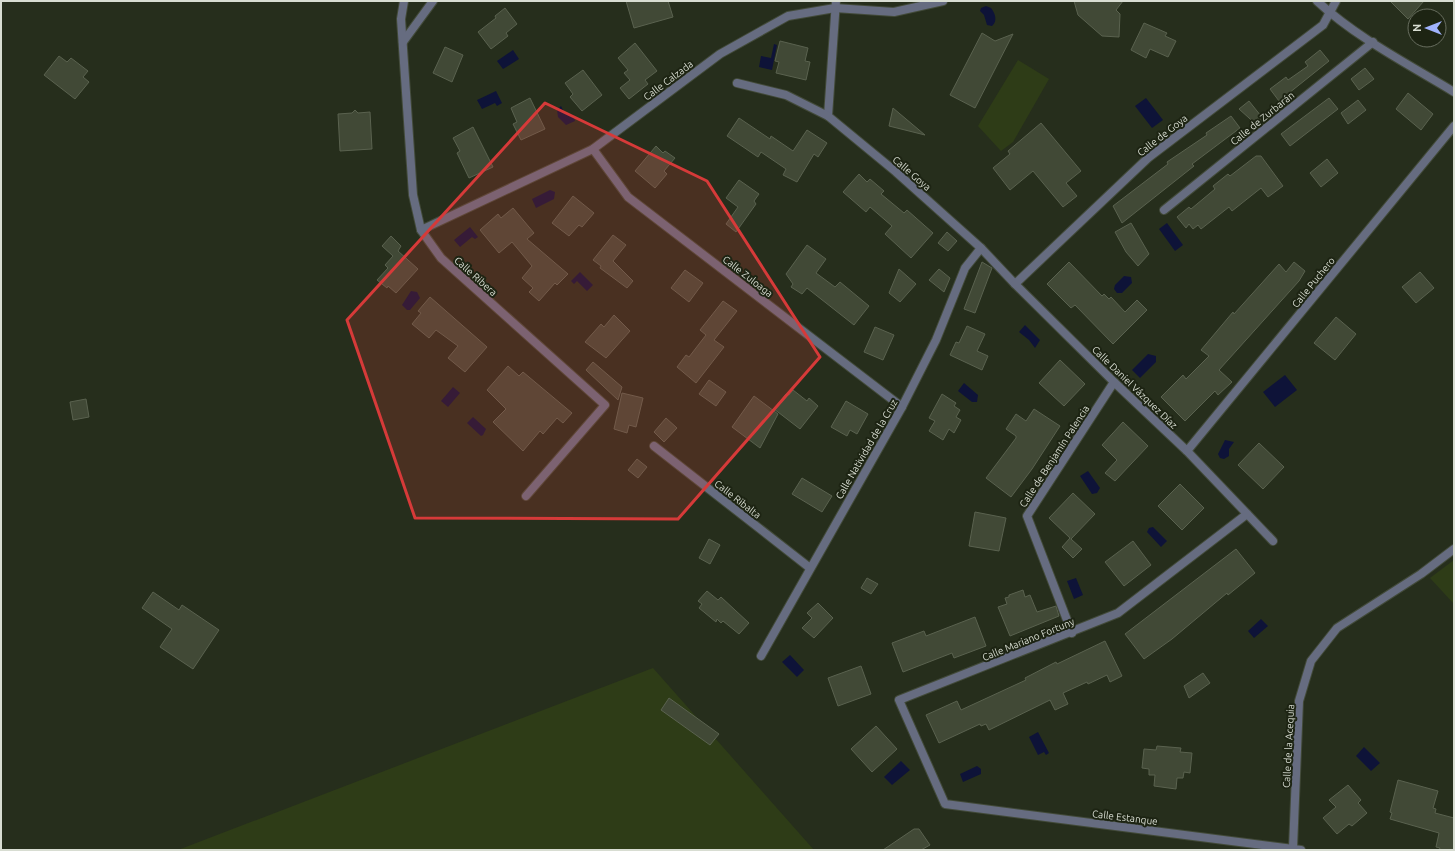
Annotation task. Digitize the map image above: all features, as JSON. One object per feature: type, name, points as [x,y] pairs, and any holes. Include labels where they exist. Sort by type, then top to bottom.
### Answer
[{"type":"street","name":"Calle Ribera","points":[[404,1],[401,19],[413,195],[420,230],[441,258],[604,405],[526,496]]},
{"type":"street","points":[[403,42],[433,1]]},
{"type":"street","name":"Calle Calzada","points":[[420,230],[593,149],[720,54],[788,16],[835,4],[894,12],[943,1]]},
{"type":"street","points":[[1317,1],[1330,13],[1373,42],[1454,92]]},
{"type":"street","name":"Calle de Goya","points":[[1015,284],[1148,158],[1323,25],[1336,1]]},
{"type":"street","points":[[828,116],[835,4]]},
{"type":"street","name":"Calle de Zurbarán","points":[[1164,210],[1373,42]]},
{"type":"street","name":"Calle Goya","points":[[737,83],[786,95],[828,116],[896,172],[981,248]]},
{"type":"street","name":"Calle Puchero","points":[[1187,451],[1454,126]]},
{"type":"street","name":"Calle Zuloaga","points":[[593,149],[628,197],[902,407]]},
{"type":"street","name":"Calle Daniel Vázquez Díaz","points":[[981,248],[1015,284],[1114,382],[1187,451],[1273,541]]},
{"type":"street","name":"Calle Natividad de la Cruz","points":[[761,656],[902,407],[936,340],[965,268],[981,248]]},
{"type":"street","name":"Calle de Benjamín Palencia","points":[[1072,632],[1027,516],[1114,382]]},
{"type":"street","name":"Calle Ribalta","points":[[654,446],[810,568]]},
{"type":"street","name":"Calle Mariano Fortuny","points":[[945,804],[899,700],[1118,613],[1247,514]]},
{"type":"street","name":"Calle de la Acequia","points":[[1297,849],[1300,701],[1311,661],[1337,628],[1421,574],[1454,548]]},
{"type":"street","name":"Calle Estanque","points":[[945,804],[1297,849]]},
{"type":"highlighted area","points":[[545,103],[707,181],[820,357],[678,519],[415,518],[347,320]]},
{"type":"green space","points":[[1018,60],[1049,79],[1013,142],[1001,151],[978,126]]},
{"type":"green space","points":[[1454,560],[1454,604],[1430,578]]},
{"type":"green space","points":[[653,668],[814,850],[178,850]]},
{"type":"shaded area","points":[[986,6],[991,8],[995,15],[995,22],[992,26],[987,25],[984,15],[980,11],[981,8]]},
{"type":"shaded area","points":[[774,44],[777,45],[772,70],[759,67],[761,56],[771,58]]},
{"type":"shaded area","points":[[513,50],[519,59],[503,69],[497,61]]},
{"type":"shaded area","points":[[496,91],[502,103],[497,106],[495,103],[482,109],[477,100]]},
{"type":"shaded area","points":[[1146,98],[1163,120],[1152,128],[1135,106]]},
{"type":"shaded area","points":[[561,106],[564,112],[573,115],[575,121],[566,125],[558,117],[557,110]]},
{"type":"shaded area","points":[[550,190],[555,192],[554,199],[536,208],[532,199]]},
{"type":"shaded area","points":[[1167,223],[1183,245],[1175,251],[1159,229]]},
{"type":"shaded area","points":[[470,227],[478,237],[475,239],[472,237],[460,247],[454,240]]},
{"type":"shaded area","points":[[580,272],[593,285],[587,291],[577,281],[574,284],[571,281]]},
{"type":"shaded area","points":[[1124,276],[1131,277],[1132,283],[1122,293],[1117,293],[1114,289],[1115,285]]},
{"type":"shaded area","points":[[411,291],[417,292],[420,298],[410,310],[407,310],[402,305]]},
{"type":"shaded area","points":[[1025,325],[1040,340],[1035,348],[1029,340],[1019,332]]},
{"type":"shaded area","points":[[1148,354],[1156,356],[1156,362],[1140,378],[1132,370]]},
{"type":"shaded area","points":[[1285,375],[1297,390],[1275,407],[1263,392]]},
{"type":"shaded area","points":[[964,383],[978,395],[977,402],[972,402],[958,391]]},
{"type":"shaded area","points":[[453,387],[460,393],[448,407],[441,401]]},
{"type":"shaded area","points":[[473,417],[486,429],[481,436],[467,423]]},
{"type":"shaded area","points":[[1225,440],[1234,442],[1229,449],[1229,456],[1224,459],[1220,458],[1218,454]]},
{"type":"shaded area","points":[[1088,471],[1100,488],[1097,493],[1092,494],[1080,476]]},
{"type":"shaded area","points":[[1153,527],[1167,541],[1161,547],[1147,532],[1149,528]]},
{"type":"shaded area","points":[[1076,578],[1083,595],[1074,599],[1067,581]]},
{"type":"shaded area","points":[[1261,619],[1268,626],[1254,638],[1248,631]]},
{"type":"shaded area","points":[[790,655],[804,670],[797,677],[782,662]]},
{"type":"shaded area","points":[[1038,732],[1049,753],[1046,755],[1044,752],[1038,755],[1029,737]]},
{"type":"shaded area","points":[[1364,747],[1380,763],[1371,771],[1356,756]]},
{"type":"shaded area","points":[[901,761],[910,770],[892,785],[884,777]]},
{"type":"shaded area","points":[[977,766],[981,769],[981,774],[963,782],[960,774]]},
{"type":"building","points":[[626,1],[668,1],[673,17],[634,28]]},
{"type":"building","points":[[1074,1],[1123,1],[1116,10],[1120,14],[1119,37],[1102,36],[1078,15]]},
{"type":"building","points":[[1390,1],[1424,1],[1418,8],[1407,8],[1407,18]]},
{"type":"building","points":[[505,8],[517,24],[506,33],[508,36],[491,49],[478,32],[496,18],[495,16]]},
{"type":"building","points":[[1144,23],[1167,33],[1165,36],[1176,41],[1168,57],[1150,49],[1146,58],[1131,50]]},
{"type":"building","points":[[982,33],[995,41],[1013,34],[975,108],[950,95]]},
{"type":"building","points":[[780,41],[808,48],[805,61],[810,62],[806,80],[776,73],[779,62],[775,61]]},
{"type":"building","points":[[635,43],[657,71],[645,80],[648,84],[629,99],[620,88],[630,80],[624,73],[628,70],[618,58]]},
{"type":"building","points":[[445,47],[463,55],[452,82],[433,73]]},
{"type":"building","points":[[1320,50],[1329,61],[1279,101],[1270,89],[1286,77],[1288,80],[1308,66],[1305,62]]},
{"type":"building","points":[[59,56],[67,62],[71,58],[88,71],[83,77],[89,82],[75,99],[44,75]]},
{"type":"building","points":[[1365,68],[1374,79],[1359,90],[1351,79]]},
{"type":"building","points":[[583,70],[602,95],[582,111],[570,97],[573,94],[565,83]]},
{"type":"building","points":[[1408,93],[1433,114],[1421,130],[1396,109]]},
{"type":"building","points":[[530,98],[545,129],[521,140],[513,124],[517,122],[511,108]]},
{"type":"building","points":[[1329,98],[1338,109],[1290,146],[1281,134]]},
{"type":"building","points":[[1358,100],[1366,110],[1348,124],[1341,113]]},
{"type":"building","points":[[1249,101],[1265,121],[1259,127],[1239,109]]},
{"type":"building","points":[[893,108],[925,135],[889,126]]},
{"type":"building","points":[[355,110],[358,113],[370,112],[372,149],[340,151],[338,114],[352,113]]},
{"type":"building","points":[[1231,116],[1240,128],[1192,164],[1194,166],[1122,223],[1113,206],[1168,164],[1167,162],[1207,135],[1206,133]]},
{"type":"building","points":[[739,118],[770,139],[771,136],[793,151],[807,130],[827,143],[818,157],[814,154],[797,182],[783,175],[786,169],[761,152],[758,157],[727,136]]},
{"type":"building","points":[[1041,123],[1081,171],[1066,183],[1077,196],[1063,207],[1033,171],[1010,190],[993,168],[1010,154],[1008,151]]},
{"type":"building","points":[[473,127],[493,167],[469,178],[457,153],[460,151],[453,138]]},
{"type":"building","points":[[656,146],[663,153],[665,151],[675,158],[664,171],[667,174],[655,188],[635,171]]},
{"type":"building","points":[[1256,156],[1261,156],[1283,186],[1268,197],[1261,188],[1232,211],[1229,207],[1201,229],[1198,225],[1193,229],[1189,224],[1186,228],[1177,217],[1189,207],[1191,209],[1215,189],[1213,186],[1228,174],[1230,176]]},
{"type":"building","points":[[1327,159],[1338,173],[1321,187],[1310,173]]},
{"type":"building","points":[[859,174],[867,182],[870,179],[884,191],[881,194],[904,213],[907,210],[933,233],[911,258],[885,234],[892,226],[870,207],[866,212],[843,192]]},
{"type":"building","points":[[739,180],[759,194],[754,201],[756,204],[736,232],[726,224],[738,207],[726,198]]},
{"type":"building","points":[[573,196],[594,213],[582,227],[579,225],[569,236],[552,223]]},
{"type":"building","points":[[513,208],[534,233],[527,239],[568,274],[557,285],[555,283],[539,301],[529,292],[533,288],[522,278],[532,266],[512,242],[499,253],[480,230],[498,214],[501,218]]},
{"type":"building","points":[[1131,223],[1149,254],[1138,266],[1126,252],[1115,232]]},
{"type":"building","points":[[947,232],[957,241],[948,251],[938,243]]},
{"type":"building","points":[[613,235],[626,245],[613,261],[633,281],[627,288],[600,268],[601,266],[593,260]]},
{"type":"building","points":[[391,236],[401,246],[398,251],[418,269],[396,293],[388,286],[387,288],[377,280],[388,268],[385,265],[393,256],[382,246]]},
{"type":"building","points":[[807,245],[826,259],[816,273],[835,287],[840,282],[869,306],[854,325],[807,288],[802,294],[791,287],[793,284],[786,274]]},
{"type":"building","points":[[982,262],[992,268],[975,313],[964,309]]},
{"type":"building","points":[[1069,262],[1102,296],[1104,294],[1109,299],[1111,297],[1125,312],[1137,300],[1147,310],[1113,344],[1075,305],[1071,308],[1047,284]]},
{"type":"building","points":[[1294,262],[1305,271],[1299,281],[1219,370],[1232,382],[1218,395],[1215,391],[1185,421],[1161,397],[1183,375],[1186,379],[1209,356],[1201,350],[1233,312],[1234,314],[1279,264],[1286,272]]},
{"type":"building","points":[[899,269],[916,284],[900,302],[889,293]]},
{"type":"building","points":[[939,269],[950,278],[944,292],[929,280]]},
{"type":"building","points":[[685,270],[703,283],[689,302],[671,288]]},
{"type":"building","points":[[1420,272],[1434,288],[1416,303],[1402,287]]},
{"type":"building","points":[[430,297],[487,347],[465,372],[448,358],[458,346],[436,330],[429,338],[412,324],[421,313],[418,311]]},
{"type":"building","points":[[723,301],[737,311],[714,340],[724,347],[696,383],[677,367],[686,355],[689,357],[706,335],[700,330]]},
{"type":"building","points":[[614,315],[630,331],[606,358],[585,342],[601,324],[604,327]]},
{"type":"building","points":[[1336,317],[1356,334],[1335,360],[1314,343]]},
{"type":"building","points":[[967,326],[985,334],[977,351],[988,356],[982,370],[950,355],[956,342],[959,343]]},
{"type":"building","points":[[875,327],[894,335],[883,360],[864,352]]},
{"type":"building","points":[[1060,360],[1085,384],[1064,406],[1039,383]]},
{"type":"building","points":[[593,362],[622,387],[618,400],[586,370]]},
{"type":"building","points":[[508,366],[519,376],[523,372],[572,413],[563,423],[557,418],[543,434],[540,431],[523,451],[493,422],[506,409],[487,390]]},
{"type":"building","points":[[709,380],[726,392],[716,406],[699,394]]},
{"type":"building","points":[[793,390],[807,401],[809,398],[818,406],[800,429],[774,409],[786,394],[789,395]]},
{"type":"building","points":[[622,393],[643,398],[636,427],[629,425],[627,433],[614,429]]},
{"type":"building","points":[[942,394],[956,403],[954,406],[960,410],[956,417],[961,420],[954,433],[949,429],[943,440],[929,431],[935,421],[929,418]]},
{"type":"building","points":[[754,396],[778,414],[760,448],[732,427]]},
{"type":"building","points":[[86,399],[89,417],[73,420],[70,402]]},
{"type":"building","points":[[846,401],[868,414],[857,434],[850,430],[847,436],[831,427]]},
{"type":"building","points":[[1034,409],[1060,426],[1032,469],[1011,497],[986,478],[1016,438],[1016,436],[1006,429],[1016,414],[1026,421]]},
{"type":"building","points":[[666,418],[677,428],[664,442],[654,432]]},
{"type":"building","points":[[1123,422],[1148,446],[1115,481],[1105,473],[1117,460],[1102,445]]},
{"type":"building","points":[[1259,443],[1284,467],[1263,489],[1238,465]]},
{"type":"building","points":[[637,459],[647,467],[638,478],[628,470]]},
{"type":"building","points":[[802,478],[832,496],[822,512],[792,494]]},
{"type":"building","points":[[1180,484],[1204,508],[1182,530],[1158,506]]},
{"type":"building","points":[[1073,493],[1095,514],[1071,539],[1082,549],[1073,558],[1062,547],[1070,538],[1049,518]]},
{"type":"building","points":[[975,512],[1006,518],[999,551],[969,546]]},
{"type":"building","points":[[709,539],[720,545],[710,564],[699,558]]},
{"type":"building","points":[[1133,541],[1151,565],[1124,586],[1105,562]]},
{"type":"building","points":[[1236,549],[1255,573],[1228,595],[1227,593],[1172,639],[1144,659],[1125,634]]},
{"type":"building","points":[[867,578],[878,584],[871,594],[861,588]]},
{"type":"building","points":[[1023,590],[1025,597],[1030,595],[1037,612],[1056,606],[1059,616],[1010,636],[998,607],[1007,604],[1005,598],[1009,597],[1009,595]]},
{"type":"building","points":[[707,591],[718,600],[721,597],[749,623],[739,634],[723,621],[721,623],[717,619],[716,622],[699,608],[702,604],[698,601]]},
{"type":"building","points":[[153,592],[179,610],[182,605],[219,630],[193,669],[160,647],[172,629],[142,608]]},
{"type":"building","points":[[818,603],[833,618],[814,638],[802,628],[812,618],[807,613]]},
{"type":"building","points":[[975,617],[986,646],[954,658],[952,653],[903,672],[892,643],[924,631],[926,636]]},
{"type":"building","points":[[1105,641],[1122,676],[1110,682],[1107,675],[1063,693],[1068,704],[1055,710],[1050,700],[989,730],[986,724],[981,726],[980,724],[939,743],[926,715],[957,701],[961,710],[1026,680],[1025,678],[1056,662],[1057,664]]},
{"type":"building","points":[[861,666],[871,694],[838,706],[828,678]]},
{"type":"building","points":[[1203,673],[1210,683],[1189,698],[1184,686]]},
{"type":"building","points":[[669,698],[719,734],[710,745],[661,710]]},
{"type":"building","points":[[876,726],[897,749],[872,772],[851,749]]},
{"type":"building","points":[[1157,746],[1181,748],[1180,752],[1192,753],[1190,773],[1184,772],[1183,778],[1177,778],[1176,789],[1154,786],[1155,775],[1149,775],[1149,769],[1142,768],[1144,749],[1156,750]]},
{"type":"building","points":[[1398,780],[1438,791],[1433,808],[1436,809],[1435,813],[1454,818],[1454,850],[1439,850],[1440,848],[1436,847],[1439,833],[1390,819],[1392,813],[1390,812]]},
{"type":"building","points":[[1348,785],[1361,800],[1358,803],[1367,813],[1352,826],[1349,824],[1337,834],[1323,818],[1336,807],[1329,800]]},
{"type":"building","points":[[914,829],[919,829],[930,845],[921,850],[883,850]]}]
